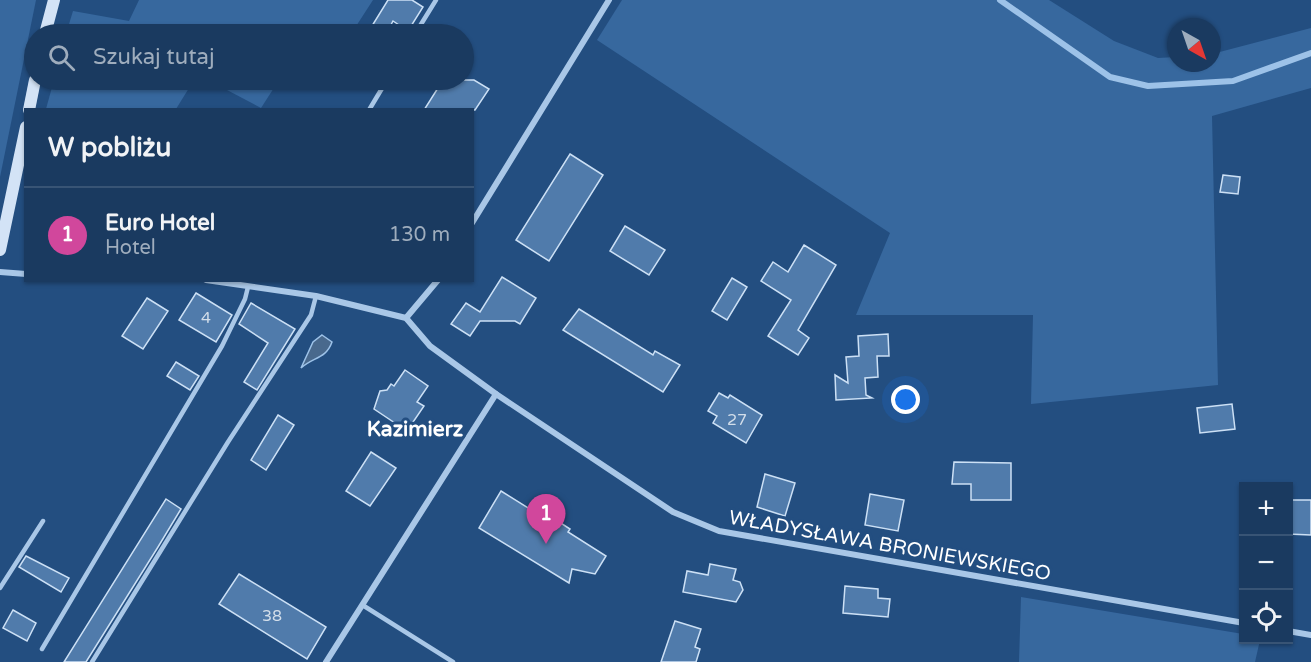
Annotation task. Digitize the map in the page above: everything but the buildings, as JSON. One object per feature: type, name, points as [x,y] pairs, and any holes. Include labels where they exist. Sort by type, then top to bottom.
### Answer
[{"type":"street","points":[[48,24],[54,0]]},
{"type":"street","points":[[474,219],[609,0]]},
{"type":"street","points":[[29,108],[33,90]]},
{"type":"street","points":[[0,250],[24,136]]},
{"type":"street","points":[[0,272],[24,274]]},
{"type":"street","points":[[218,282],[316,297],[406,318],[436,282]]},
{"type":"street","name":"WŁADYSŁAWA BRONIEWSKIEGO","points":[[406,318],[430,346],[496,394],[673,512],[719,531],[1239,622]]},
{"type":"street","points":[[326,662],[364,606],[496,394]]},
{"type":"street","points":[[1293,632],[1311,635]]},
{"type":"lane","points":[[421,24],[436,0]]},
{"type":"lane","points":[[370,108],[381,90]]},
{"type":"lane","points":[[265,289],[267,282]]},
{"type":"lane","points":[[42,649],[222,346],[245,299],[248,287]]},
{"type":"lane","points":[[92,662],[228,442],[311,315],[316,297]]},
{"type":"lane","points":[[0,588],[43,521]]},
{"type":"lane","points":[[364,606],[453,662]]},
{"type":"shaded area","points":[[0,0],[36,0],[31,24],[24,24],[24,59],[0,177]]},
{"type":"shaded area","points":[[139,0],[373,0],[357,24],[69,24],[73,11],[129,21]]},
{"type":"shaded area","points":[[622,0],[1049,0],[1114,41],[1158,58],[1167,58],[1167,72],[1221,72],[1221,52],[1311,28],[1311,88],[1212,116],[1218,385],[1031,404],[1033,315],[856,315],[890,233],[597,40]]},
{"type":"shaded area","points":[[51,90],[188,90],[177,108],[46,108]]},
{"type":"shaded area","points":[[227,90],[273,90],[261,108]]},
{"type":"shaded area","points":[[322,335],[332,342],[329,348],[323,355],[301,368],[313,342]]},
{"type":"shaded area","points":[[1021,597],[1239,633],[1239,644],[1259,644],[1255,662],[1019,662]]},
{"type":"waterway","points":[[1000,0],[1110,77],[1148,86],[1233,81],[1311,53]]},
{"type":"place","name":"Euro Hotel","points":[[546,544]]},
{"type":"district","name":"Kazimierz","points":[[415,429]]}]
